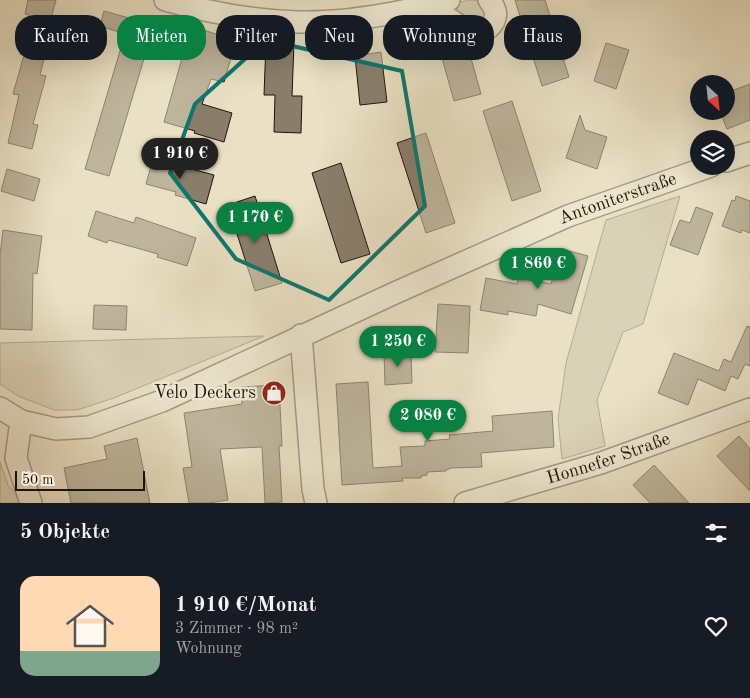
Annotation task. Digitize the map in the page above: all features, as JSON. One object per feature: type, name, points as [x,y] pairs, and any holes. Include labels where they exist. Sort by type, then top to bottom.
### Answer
[{"type":"street","points":[[172,1],[252,18],[298,22],[372,16],[440,3],[466,30],[478,32],[491,26],[496,19],[496,11],[489,0]]},
{"type":"street","points":[[735,158],[750,153]]},
{"type":"street","name":"Antoniterstraße","points":[[0,408],[22,421],[56,429],[89,426],[162,400],[301,335],[568,216],[690,173]]},
{"type":"street","points":[[301,335],[313,489],[316,503]]},
{"type":"street","name":"Honnefer Straße","points":[[465,503],[601,464],[750,409]]},
{"type":"street","points":[[22,421],[16,458],[31,503]]},
{"type":"highlighted area","points":[[266,40],[402,71],[425,206],[329,300],[236,259],[170,173],[195,104]]},
{"type":"shaded area","points":[[470,0],[482,3],[489,12],[487,15],[459,15],[442,6]]},
{"type":"shaded area","points":[[680,196],[643,324],[623,332],[597,400],[605,446],[562,459],[558,419],[566,363],[606,220]]},
{"type":"shaded area","points":[[264,336],[114,398],[77,410],[54,410],[18,396],[0,384],[0,343]]},
{"type":"shaded area","points":[[0,462],[8,485],[17,495],[19,503],[0,503]]},
{"type":"building","points":[[28,0],[56,0],[52,15],[25,14]]},
{"type":"building","points":[[515,0],[545,0],[550,15],[520,15]]},
{"type":"building","points":[[104,11],[118,15],[117,31],[107,28],[107,15],[103,15]]},
{"type":"building","points":[[206,31],[216,34],[216,60],[230,60],[224,82],[211,79],[202,104],[232,113],[224,142],[164,122],[181,60],[206,60]]},
{"type":"building","points":[[606,43],[629,50],[616,89],[594,81]]},
{"type":"building","points":[[381,52],[387,102],[360,105],[355,60],[373,60],[373,53]]},
{"type":"building","points":[[23,60],[44,60],[40,75],[46,76],[33,124],[38,125],[32,149],[8,143],[19,95],[13,94]]},
{"type":"building","points":[[117,60],[144,60],[109,176],[85,169]]},
{"type":"building","points":[[265,60],[293,60],[292,96],[302,96],[301,133],[274,132],[275,95],[264,95]]},
{"type":"building","points":[[443,60],[472,60],[481,94],[454,101]]},
{"type":"building","points":[[534,60],[564,60],[569,77],[542,86]]},
{"type":"building","points":[[750,84],[750,120],[727,129],[724,120],[735,120],[735,90]]},
{"type":"building","points":[[512,101],[541,191],[512,201],[483,111]]},
{"type":"building","points":[[580,115],[585,130],[607,137],[597,169],[566,158]]},
{"type":"building","points":[[426,133],[455,223],[426,233],[397,143]]},
{"type":"building","points":[[154,155],[184,164],[184,167],[214,175],[206,204],[175,195],[176,192],[146,184]]},
{"type":"building","points":[[341,163],[370,254],[341,263],[312,173]]},
{"type":"building","points":[[7,169],[40,179],[34,201],[1,191]]},
{"type":"building","points":[[255,196],[282,283],[255,291],[228,205]]},
{"type":"building","points":[[736,196],[750,201],[750,233],[742,230],[741,233],[722,226],[732,200],[735,201]]},
{"type":"building","points":[[696,207],[713,213],[698,255],[670,245],[680,220],[690,223]]},
{"type":"building","points":[[96,211],[134,223],[136,217],[196,238],[187,266],[157,257],[158,254],[108,240],[107,243],[88,236]]},
{"type":"building","points":[[3,230],[42,236],[37,274],[33,273],[32,330],[0,329],[0,255]]},
{"type":"building","points":[[562,249],[588,256],[571,314],[538,304],[536,316],[508,311],[508,315],[480,310],[486,278],[517,284],[518,278],[551,284]]},
{"type":"building","points":[[438,304],[470,306],[468,353],[435,352]]},
{"type":"building","points":[[94,305],[127,306],[126,330],[93,329]]},
{"type":"building","points":[[747,326],[750,327],[750,366],[745,364],[738,379],[731,376],[725,391],[698,379],[688,405],[658,393],[674,353],[719,371],[724,359],[731,362]]},
{"type":"building","points":[[411,352],[412,383],[385,385],[384,353]]},
{"type":"building","points":[[368,382],[373,468],[402,466],[400,447],[425,446],[425,441],[450,439],[449,435],[493,431],[492,416],[552,411],[554,447],[481,453],[482,467],[451,468],[446,471],[427,472],[427,475],[421,476],[421,478],[402,478],[403,481],[342,485],[336,384]]},
{"type":"building","points":[[279,385],[282,446],[279,446],[282,502],[265,503],[262,447],[220,449],[228,500],[209,503],[189,503],[183,468],[192,467],[184,413],[242,404],[241,387]]},
{"type":"building","points":[[739,436],[750,449],[750,491],[717,456]]},
{"type":"building","points":[[137,438],[150,503],[71,503],[64,468],[107,459],[104,446]]},
{"type":"building","points":[[654,465],[689,503],[650,503],[633,485]]},
{"type":"place","name":"Velo Deckers","points":[[274,393]]}]
